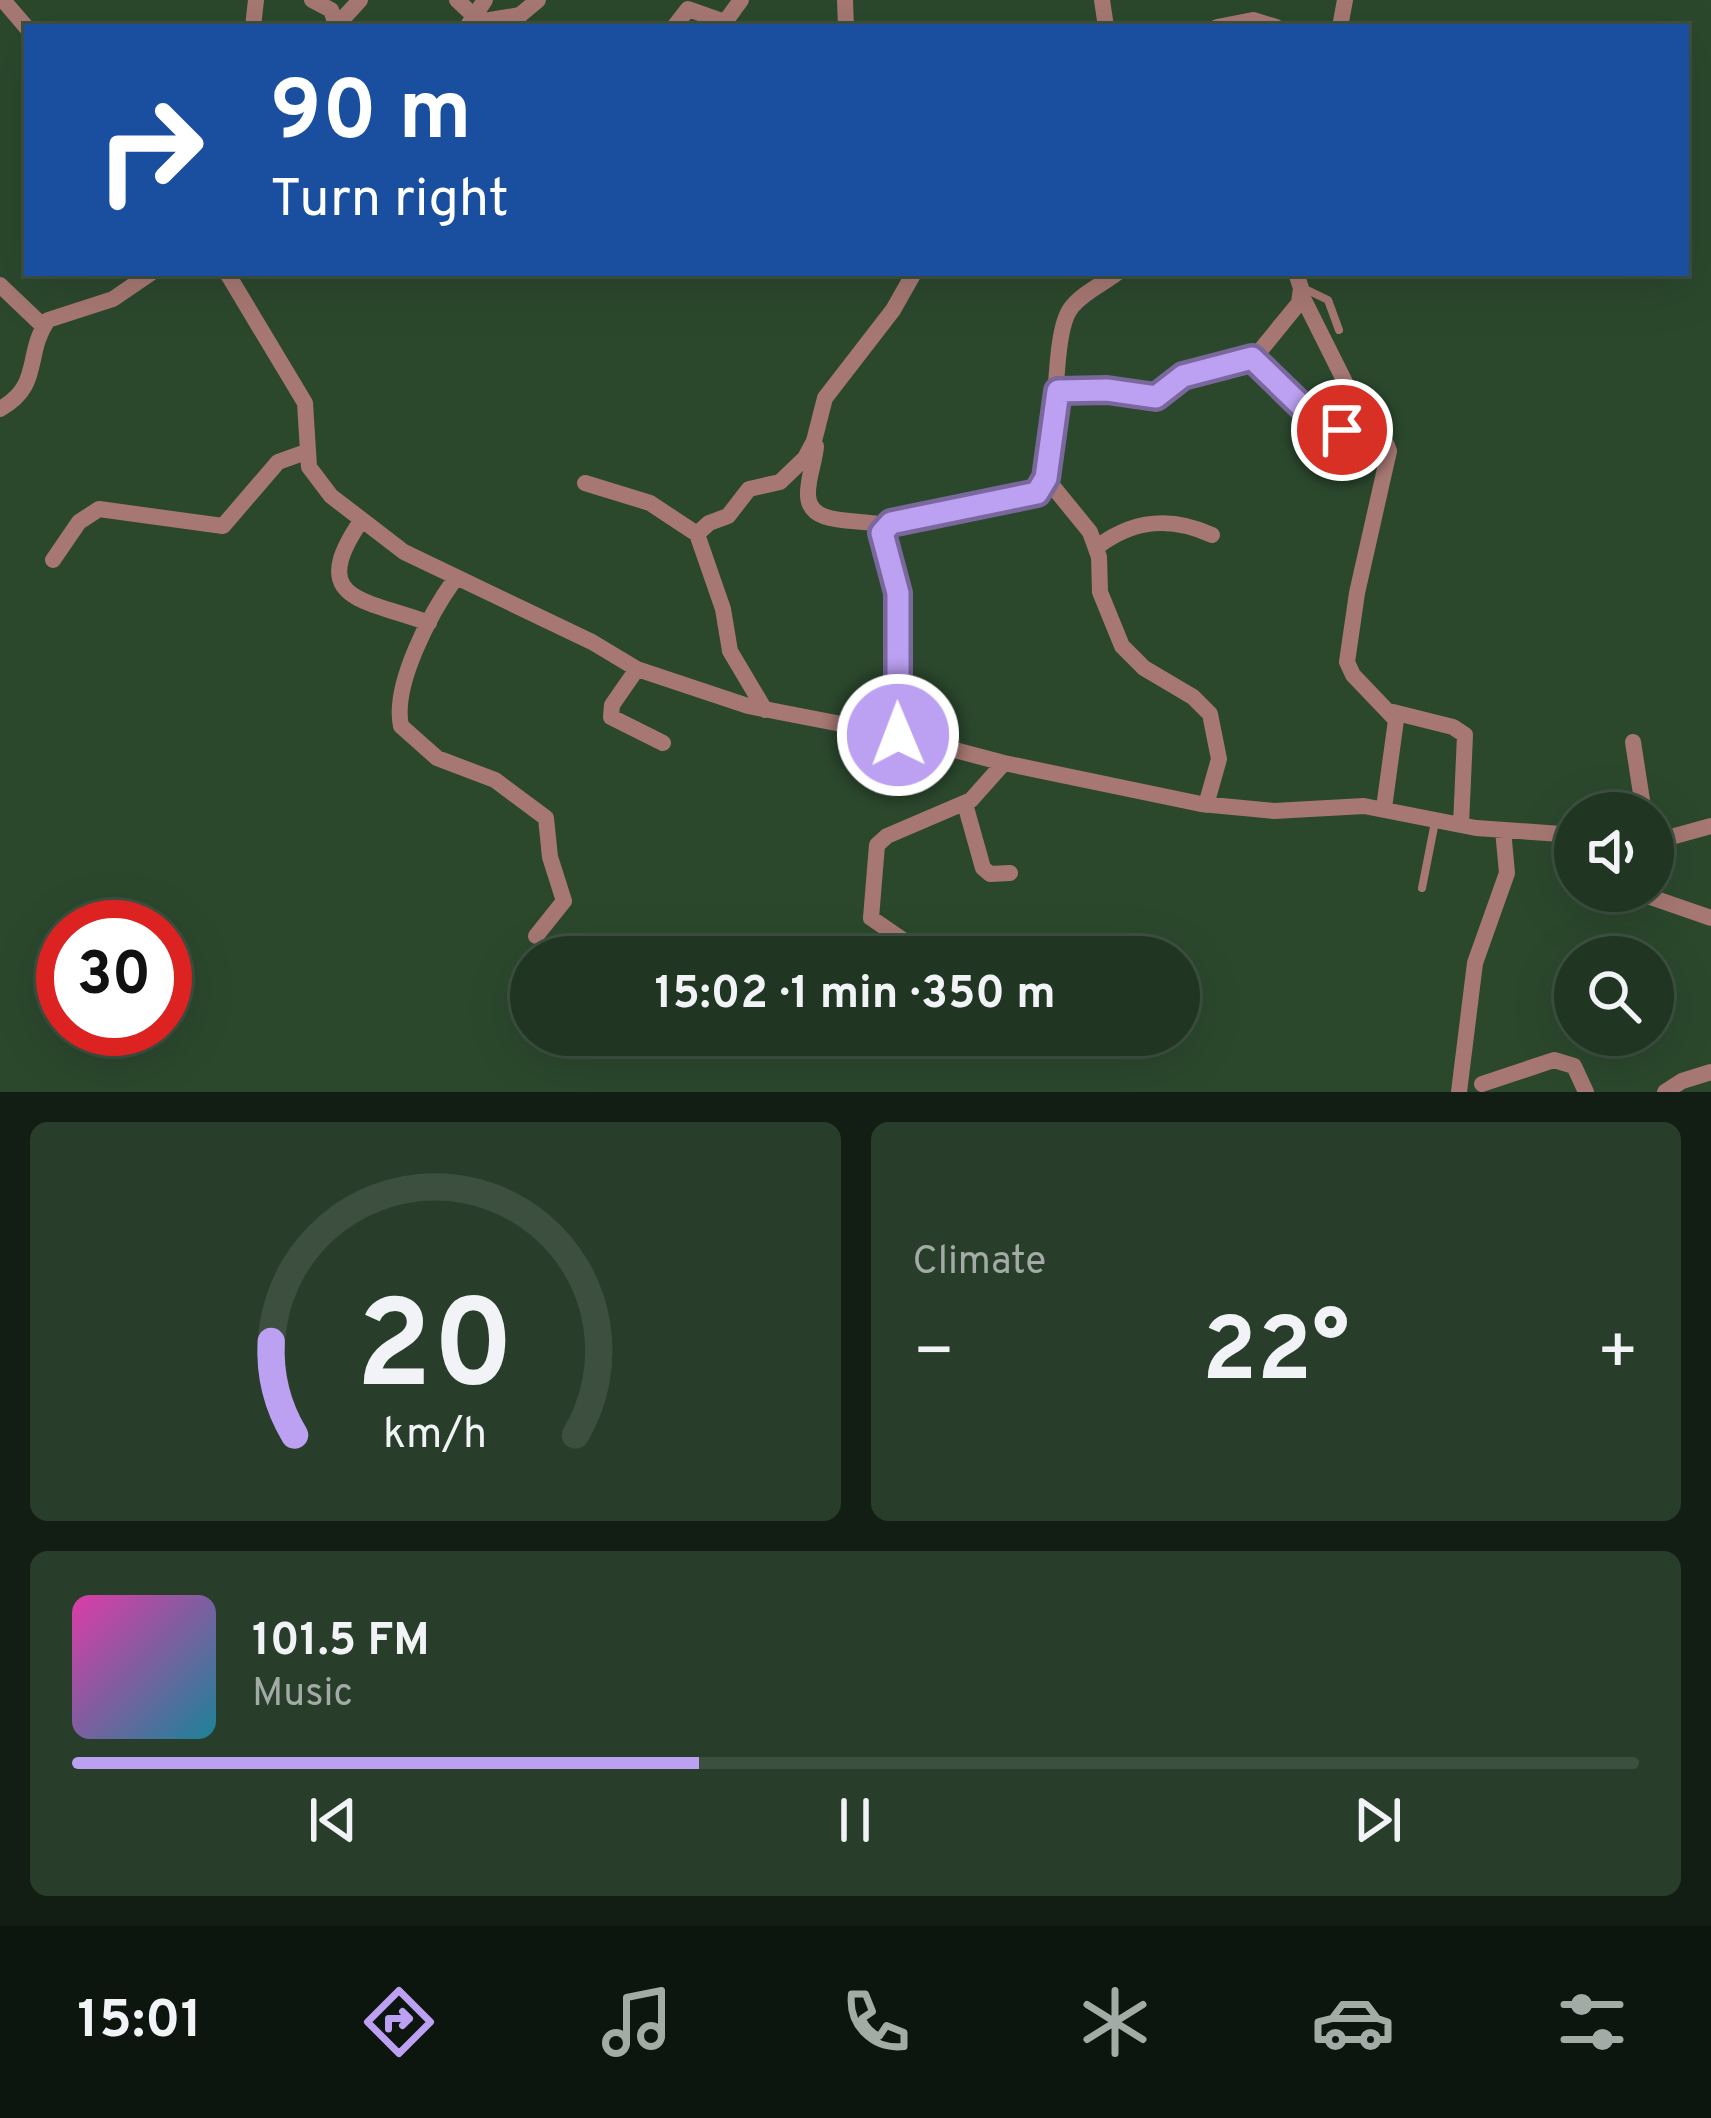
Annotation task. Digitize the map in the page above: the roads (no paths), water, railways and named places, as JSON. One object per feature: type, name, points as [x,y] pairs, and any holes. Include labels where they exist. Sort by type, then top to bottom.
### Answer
[{"type":"street","points":[[312,0],[331,10],[337,24]]},
{"type":"street","points":[[338,24],[360,0]]},
{"type":"street","points":[[457,0],[471,22]]},
{"type":"street","points":[[471,22],[485,0]]},
{"type":"street","points":[[471,22],[520,15],[538,0]]},
{"type":"street","points":[[676,24],[688,9],[724,22],[741,0]]},
{"type":"street","points":[[1232,24],[1252,20],[1266,24]]},
{"type":"street","points":[[5,403],[27,386],[44,326],[54,317],[113,299],[147,276]]},
{"type":"street","points":[[229,276],[305,404],[306,452],[315,480],[404,552],[637,669],[765,710],[1206,805],[1274,811],[1384,808],[1461,825],[1554,834]]},
{"type":"street","points":[[697,534],[728,516],[749,490],[787,478],[814,441],[825,398],[893,310],[912,276]]},
{"type":"street","points":[[814,441],[808,494],[811,506],[824,518],[861,519],[886,526],[1037,493],[1046,478],[1066,316],[1077,301],[1113,276]]},
{"type":"street","points":[[0,285],[44,326]]},
{"type":"street","points":[[1058,391],[1107,390],[1156,397],[1183,376],[1252,358],[1277,333],[1300,286]]},
{"type":"street","points":[[1300,286],[1346,384],[1355,422]]},
{"type":"street","points":[[1252,358],[1324,428],[1336,432],[1355,422],[1368,424],[1387,444],[1389,458],[1361,575],[1347,662],[1353,675],[1393,712],[1465,735],[1461,825]]},
{"type":"street","points":[[53,560],[79,522],[99,509],[223,526],[278,462],[306,452]]},
{"type":"street","points":[[1046,478],[1076,511],[1097,547],[1100,592],[1122,646],[1144,668],[1204,706],[1215,724],[1219,759],[1206,805]]},
{"type":"street","points":[[585,483],[650,503],[697,534],[723,609],[730,651],[765,710]]},
{"type":"street","points":[[361,521],[340,555],[339,584],[365,599],[429,622]]},
{"type":"street","points":[[1097,547],[1118,533],[1153,522],[1184,524],[1212,536]]},
{"type":"street","points":[[886,526],[881,539],[898,593],[898,735]]},
{"type":"street","points":[[455,579],[429,622],[400,704],[401,726],[437,758],[495,780],[546,818],[550,857],[564,901],[536,936]]},
{"type":"street","points":[[637,669],[615,700],[611,717],[663,743]]},
{"type":"street","points":[[1384,808],[1397,730],[1393,712]]},
{"type":"street","points":[[1633,742],[1641,792]]},
{"type":"street","points":[[897,936],[869,913],[877,845],[887,836],[965,804],[1004,763]]},
{"type":"street","points":[[965,804],[983,868],[990,874],[1010,873]]},
{"type":"street","points":[[1674,836],[1711,826]]},
{"type":"street","points":[[1460,1092],[1475,963],[1508,873],[1503,830]]},
{"type":"street","points":[[1674,905],[1711,918]]},
{"type":"street","points":[[1461,1071],[1486,1088],[1554,1060],[1574,1066],[1586,1092]]},
{"type":"street","points":[[1665,1092],[1711,1072]]},
{"type":"lane","points":[[1300,286],[1328,300],[1339,330]]},
{"type":"lane","points":[[1422,888],[1435,820]]}]
